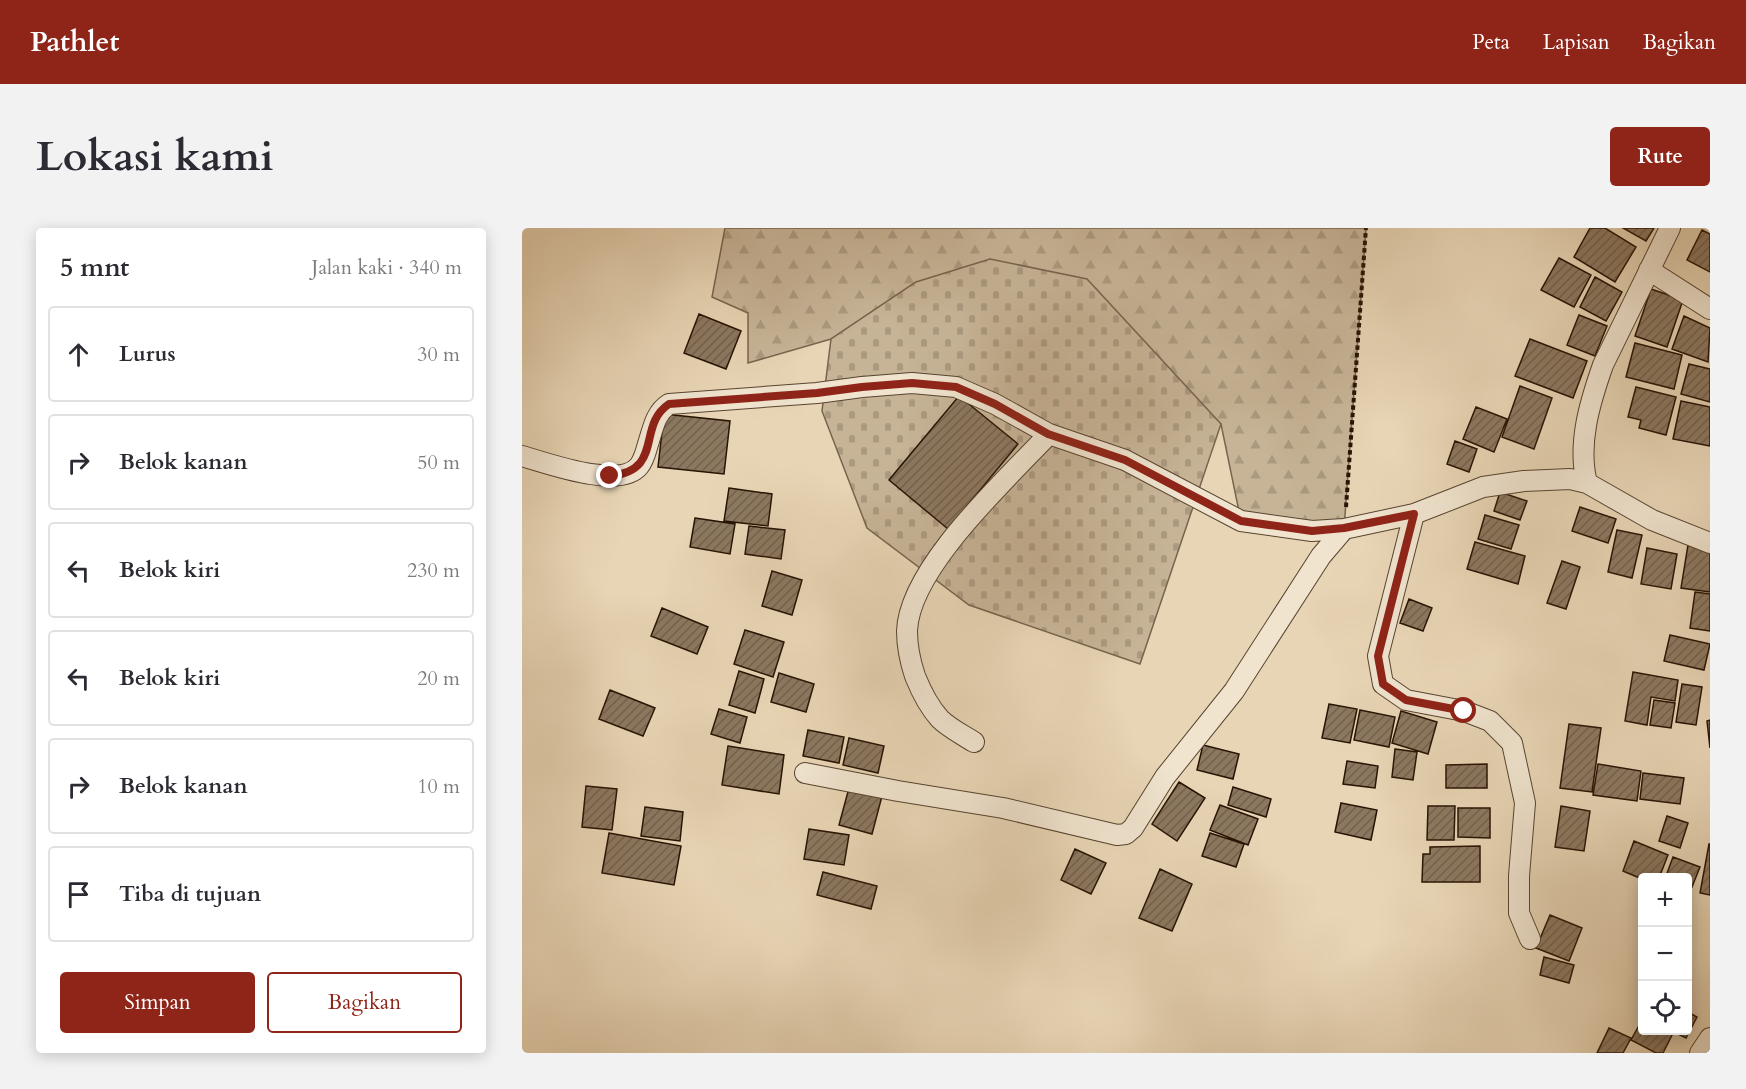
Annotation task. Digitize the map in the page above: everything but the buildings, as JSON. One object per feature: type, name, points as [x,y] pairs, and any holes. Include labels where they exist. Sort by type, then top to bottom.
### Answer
[{"type":"street","points":[[1587,483],[1582,465],[1590,405],[1603,365],[1670,228]]},
{"type":"street","points":[[1649,270],[1710,309]]},
{"type":"street","points":[[522,456],[577,471],[610,476],[627,474],[639,467],[656,418],[661,409],[669,404],[912,383],[956,387],[995,404],[1048,434],[1125,460],[1241,521],[1312,531],[1344,528],[1414,514],[1483,487],[1550,479],[1570,479],[1587,483],[1652,520],[1710,543]]},
{"type":"street","points":[[974,742],[940,720],[921,691],[909,658],[907,630],[911,611],[916,594],[936,560],[1048,434]]},
{"type":"street","points":[[1414,514],[1378,656],[1383,684],[1406,700],[1464,711],[1490,721],[1512,743],[1525,803],[1518,876],[1519,913],[1530,939]]},
{"type":"street","points":[[805,773],[1003,808],[1118,835],[1126,834],[1133,828],[1165,777],[1234,691],[1321,556],[1344,528]]},
{"type":"street","points":[[1700,1053],[1710,1038]]},
{"type":"path","points":[[1344,528],[1365,228]]},
{"type":"green space","points":[[725,228],[1366,228],[1344,529],[1241,521],[1221,424],[916,282],[831,339],[748,363],[748,313],[712,297]]},
{"type":"green space","points":[[990,259],[1087,279],[1221,424],[1140,664],[969,605],[867,528],[822,411],[831,339],[916,282]]},
{"type":"route","points":[[610,476],[627,474],[639,467],[656,418],[661,409],[669,404],[912,383],[956,387],[995,404],[1048,434],[1125,460],[1241,521],[1312,531],[1344,528],[1414,514],[1378,656],[1383,684],[1406,700],[1464,711]]}]
